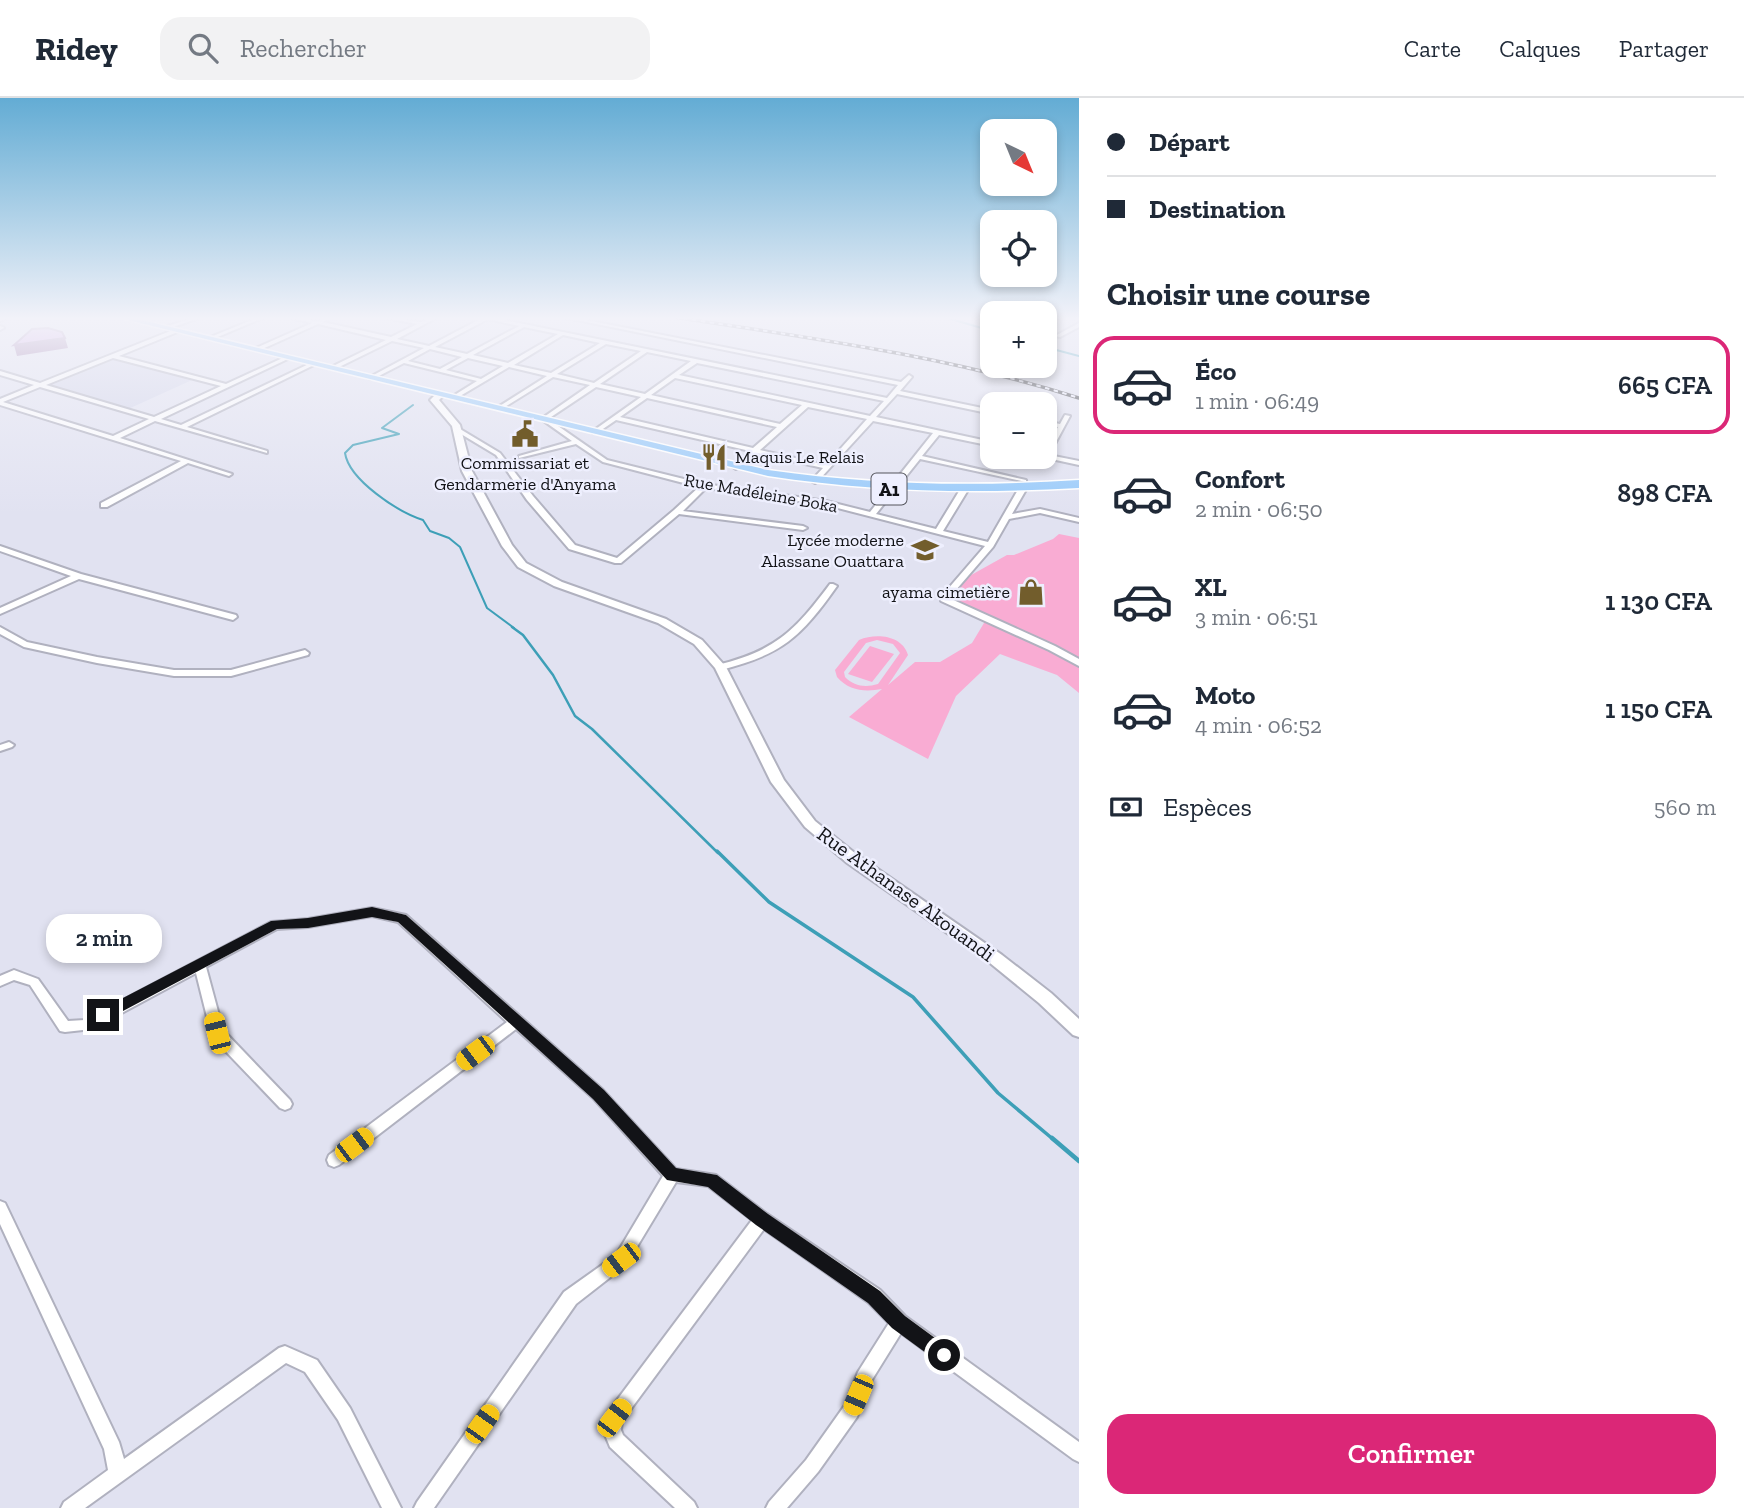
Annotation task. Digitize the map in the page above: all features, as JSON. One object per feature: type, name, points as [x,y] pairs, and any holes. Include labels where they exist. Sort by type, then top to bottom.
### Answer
[{"type":"main road","name":"A1","points":[[391,383],[736,467],[815,481],[891,489],[964,491],[1024,485],[1079,484]]},
{"type":"street","points":[[33,383],[265,452]]},
{"type":"street","points":[[0,402],[46,383]]},
{"type":"street","points":[[215,383],[227,386]]},
{"type":"street","points":[[112,439],[234,383]]},
{"type":"street","points":[[181,427],[274,383]]},
{"type":"street","points":[[455,397],[480,383]]},
{"type":"street","points":[[500,408],[541,383]]},
{"type":"street","points":[[590,383],[780,426]]},
{"type":"street","points":[[596,432],[664,383]]},
{"type":"street","points":[[706,383],[980,441]]},
{"type":"street","points":[[802,383],[887,400]]},
{"type":"street","points":[[896,383],[902,384]]},
{"type":"street","points":[[544,419],[595,384]]},
{"type":"street","points":[[815,481],[902,384]]},
{"type":"street","points":[[894,392],[980,410]]},
{"type":"street","name":"Rue Athanase Akouandi","points":[[440,395],[434,400],[458,430],[467,471],[507,546],[522,565],[558,583],[662,621],[698,642],[720,667],[778,782],[810,824],[851,858],[996,959],[1045,998],[1079,1030]]},
{"type":"street","points":[[0,402],[229,474]]},
{"type":"street","points":[[736,467],[807,404]]},
{"type":"street","points":[[1057,435],[1067,416]]},
{"type":"street","points":[[616,418],[825,467]]},
{"type":"street","name":"Rue Madéleine Boka","points":[[544,419],[605,461],[704,486],[826,503],[990,545]]},
{"type":"street","points":[[1057,425],[1062,426]]},
{"type":"street","points":[[458,430],[498,454],[530,498],[572,547],[618,561],[704,486]]},
{"type":"street","points":[[872,514],[938,432]]},
{"type":"street","points":[[521,457],[577,442]]},
{"type":"street","points":[[918,457],[1024,485],[990,545],[944,599],[1079,663]]},
{"type":"street","points":[[1057,458],[1079,463]]},
{"type":"street","points":[[104,505],[187,461]]},
{"type":"street","points":[[939,531],[964,491]]},
{"type":"street","points":[[1006,517],[1040,511],[1079,520]]},
{"type":"street","points":[[677,512],[803,528]]},
{"type":"street","points":[[0,548],[78,576],[233,617]]},
{"type":"street","points":[[0,611],[78,576]]},
{"type":"street","points":[[720,667],[743,662],[778,647],[812,616],[833,586]]},
{"type":"street","points":[[0,630],[24,643],[97,660],[174,673],[231,673],[305,653]]},
{"type":"street","points":[[0,981],[14,975],[34,982],[65,1027],[87,1025],[137,996],[200,966],[275,925],[308,923],[372,912],[402,918],[598,1094],[672,1175],[711,1180],[874,1297],[899,1322],[1079,1453]]},
{"type":"street","points":[[200,966],[217,1033],[285,1104]]},
{"type":"street","points":[[334,1160],[516,1022]]},
{"type":"street","points":[[423,1508],[570,1298],[621,1260],[672,1175]]},
{"type":"street","points":[[0,1208],[113,1448],[117,1472]]},
{"type":"street","points":[[688,1508],[616,1441],[612,1430],[614,1418],[762,1219]]},
{"type":"street","points":[[775,1508],[812,1466],[851,1411],[864,1378],[899,1322]]},
{"type":"street","points":[[70,1508],[285,1354],[311,1366],[318,1375],[344,1414],[391,1508]]},
{"type":"shaded area","points":[[56,383],[186,383],[126,410],[51,385]]},
{"type":"shaded area","points":[[1059,534],[1079,538],[1079,693],[1057,675],[1000,654],[956,696],[928,759],[849,717],[882,689],[858,689],[837,677],[835,670],[859,640],[888,637],[905,648],[908,655],[888,685],[915,662],[940,662],[972,643],[987,618],[952,596],[964,579],[1007,555],[1014,555]],"holes":[[[877,640],[893,644],[900,653],[878,684],[860,685],[845,677],[844,672],[866,643]]]},
{"type":"shaded area","points":[[870,646],[894,654],[872,682],[848,674]]},
{"type":"waterway","points":[[413,405],[382,428],[399,434],[353,445],[345,453],[348,463],[355,474],[376,494],[423,520],[430,531],[449,538],[460,547],[487,608],[514,628]]},
{"type":"waterway","points":[[512,627],[523,635],[553,675],[575,716],[592,729],[718,853]]},
{"type":"waterway","points":[[717,851],[769,902],[913,997],[998,1093],[1054,1140]]},
{"type":"waterway","points":[[1052,1138],[1079,1161]]},
{"type":"railway","points":[[1028,383],[1079,398]]},
{"type":"place","name":"Commissariat et Gendarmerie d'Anyama","points":[[525,434]]},
{"type":"place","name":"Maquis Le Relais","points":[[714,457]]},
{"type":"place","name":"Lycée moderne Alassane Ouattara","points":[[925,550]]},
{"type":"place","name":"ayama cimetière","points":[[1031,592]]},
{"type":"route","points":[[103,1015],[275,925],[308,923],[372,912],[402,918],[598,1094],[672,1175],[711,1180],[874,1297],[899,1322],[944,1355]]}]
